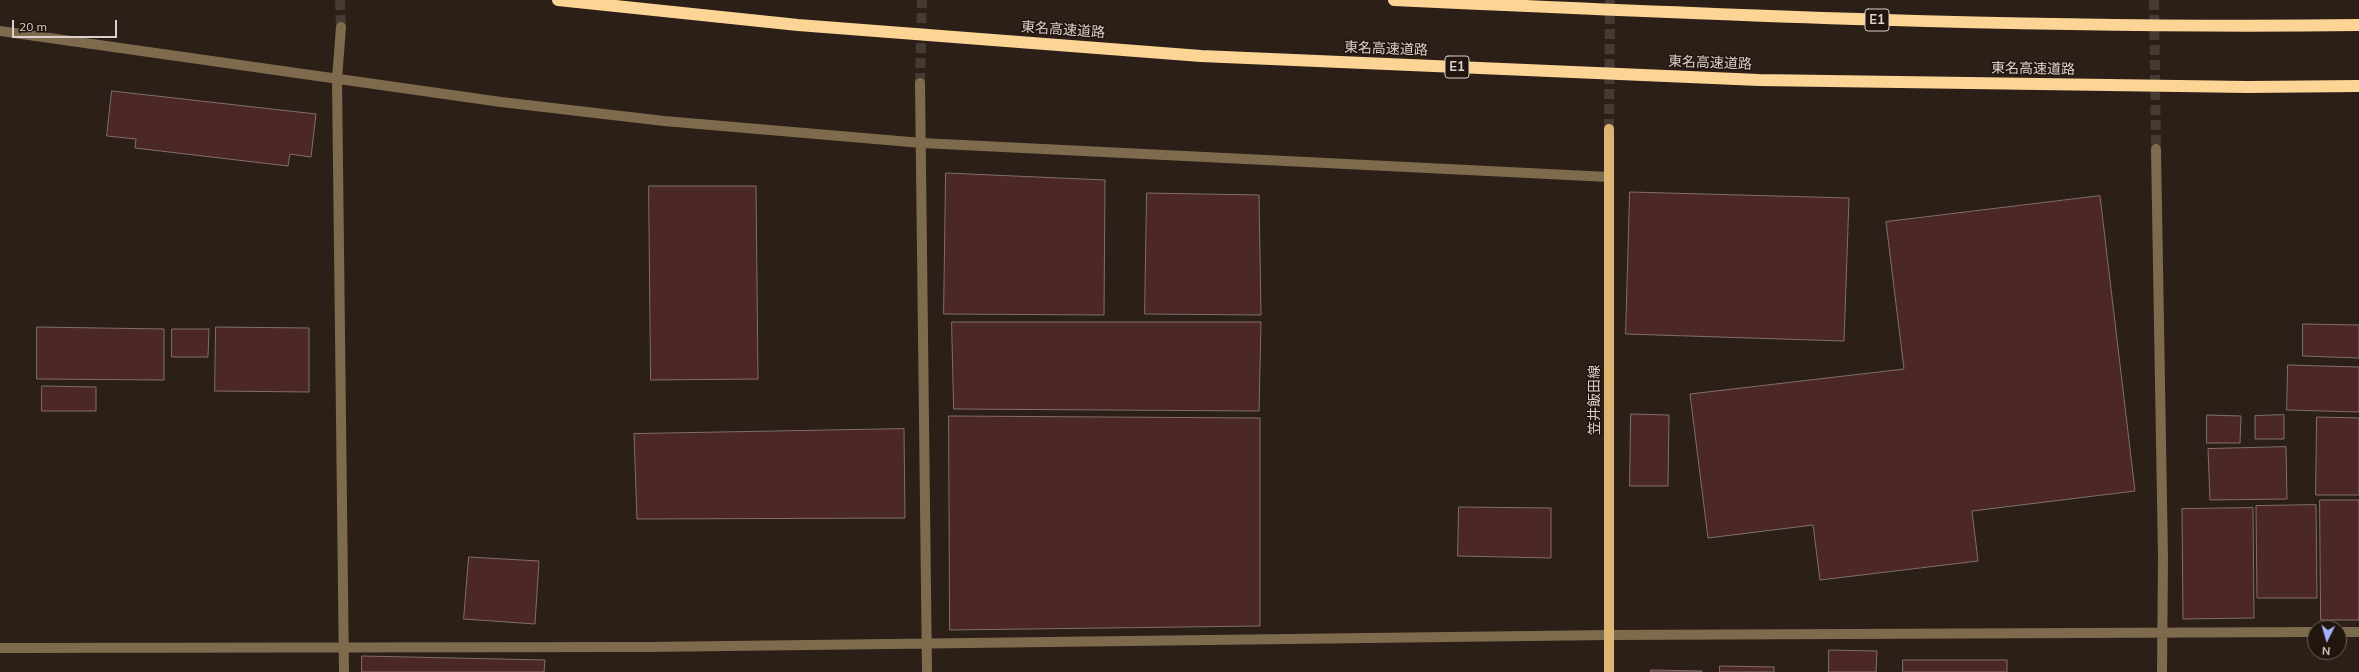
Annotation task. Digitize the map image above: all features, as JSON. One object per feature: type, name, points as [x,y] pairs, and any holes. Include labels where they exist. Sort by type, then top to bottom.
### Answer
[{"type":"highway","name":"東名高速道路","points":[[558,0],[798,25],[1201,56],[1759,80],[2248,87],[2359,86]]},
{"type":"highway","name":"E1","points":[[1394,0],[1763,18],[2240,26],[2359,25]]},
{"type":"main road","name":"笠井飯田線","points":[[1609,129],[1609,672]]},
{"type":"street","points":[[341,27],[338,79],[344,672]]},
{"type":"street","points":[[0,32],[501,102],[664,121],[922,143],[1609,177]]},
{"type":"street","points":[[920,83],[922,143],[927,672]]},
{"type":"street","points":[[2156,149],[2163,558],[2162,672]]},
{"type":"street","points":[[0,648],[344,646],[648,647],[926,642],[1609,635],[2162,634],[2307,632]]},
{"type":"street","points":[[2347,632],[2359,632]]},
{"type":"building","points":[[112,91],[316,114],[311,157],[290,154],[288,166],[135,148],[136,139],[107,136]]},
{"type":"building","points":[[946,173],[1105,180],[1104,315],[944,314]]},
{"type":"building","points":[[649,186],[756,186],[758,379],[651,380]]},
{"type":"building","points":[[1630,192],[1849,198],[1844,341],[1626,334]]},
{"type":"building","points":[[1147,193],[1259,195],[1261,315],[1145,314]]},
{"type":"building","points":[[2100,196],[2135,491],[1972,511],[1978,561],[1820,580],[1813,525],[1708,538],[1690,394],[1904,369],[1886,222]]},
{"type":"building","points":[[952,322],[1261,322],[1259,411],[954,409]]},
{"type":"building","points":[[2303,324],[2359,325],[2359,358],[2303,356]]},
{"type":"building","points":[[37,327],[164,329],[164,380],[37,379]]},
{"type":"building","points":[[216,327],[309,328],[309,392],[215,391]]},
{"type":"building","points":[[172,329],[209,329],[208,357],[172,357]]},
{"type":"building","points":[[2288,365],[2359,367],[2359,412],[2287,410]]},
{"type":"building","points":[[42,386],[96,387],[96,411],[42,411]]},
{"type":"building","points":[[1631,414],[1669,415],[1668,486],[1630,486]]},
{"type":"building","points":[[2207,415],[2241,416],[2240,443],[2207,443]]},
{"type":"building","points":[[2284,415],[2284,439],[2255,439],[2255,416]]},
{"type":"building","points":[[949,416],[1260,418],[1260,626],[950,630]]},
{"type":"building","points":[[2317,417],[2359,418],[2359,495],[2316,495]]},
{"type":"building","points":[[904,429],[905,518],[637,519],[634,434]]},
{"type":"building","points":[[2286,447],[2287,499],[2210,500],[2208,449]]},
{"type":"building","points":[[2320,500],[2359,500],[2359,620],[2321,620]]},
{"type":"building","points":[[2316,505],[2317,598],[2257,598],[2256,506]]},
{"type":"building","points":[[1459,507],[1551,508],[1551,558],[1458,556]]},
{"type":"building","points":[[2253,508],[2254,618],[2183,619],[2182,509]]},
{"type":"building","points":[[469,557],[539,561],[535,624],[464,619]]},
{"type":"building","points":[[1829,650],[1877,651],[1876,672],[1829,672]]},
{"type":"building","points":[[362,656],[545,660],[544,672],[362,672]]},
{"type":"building","points":[[1903,660],[2007,660],[2007,672],[1903,672]]},
{"type":"building","points":[[1720,666],[1774,667],[1774,672],[1720,672]]},
{"type":"building","points":[[1651,670],[1702,671],[1702,672],[1651,672]]},
{"type":"tunnel","points":[[340,0],[341,27]]},
{"type":"tunnel","points":[[920,83],[922,0]]},
{"type":"tunnel","points":[[1609,129],[1610,0]]},
{"type":"tunnel","points":[[2154,0],[2156,149]]}]
